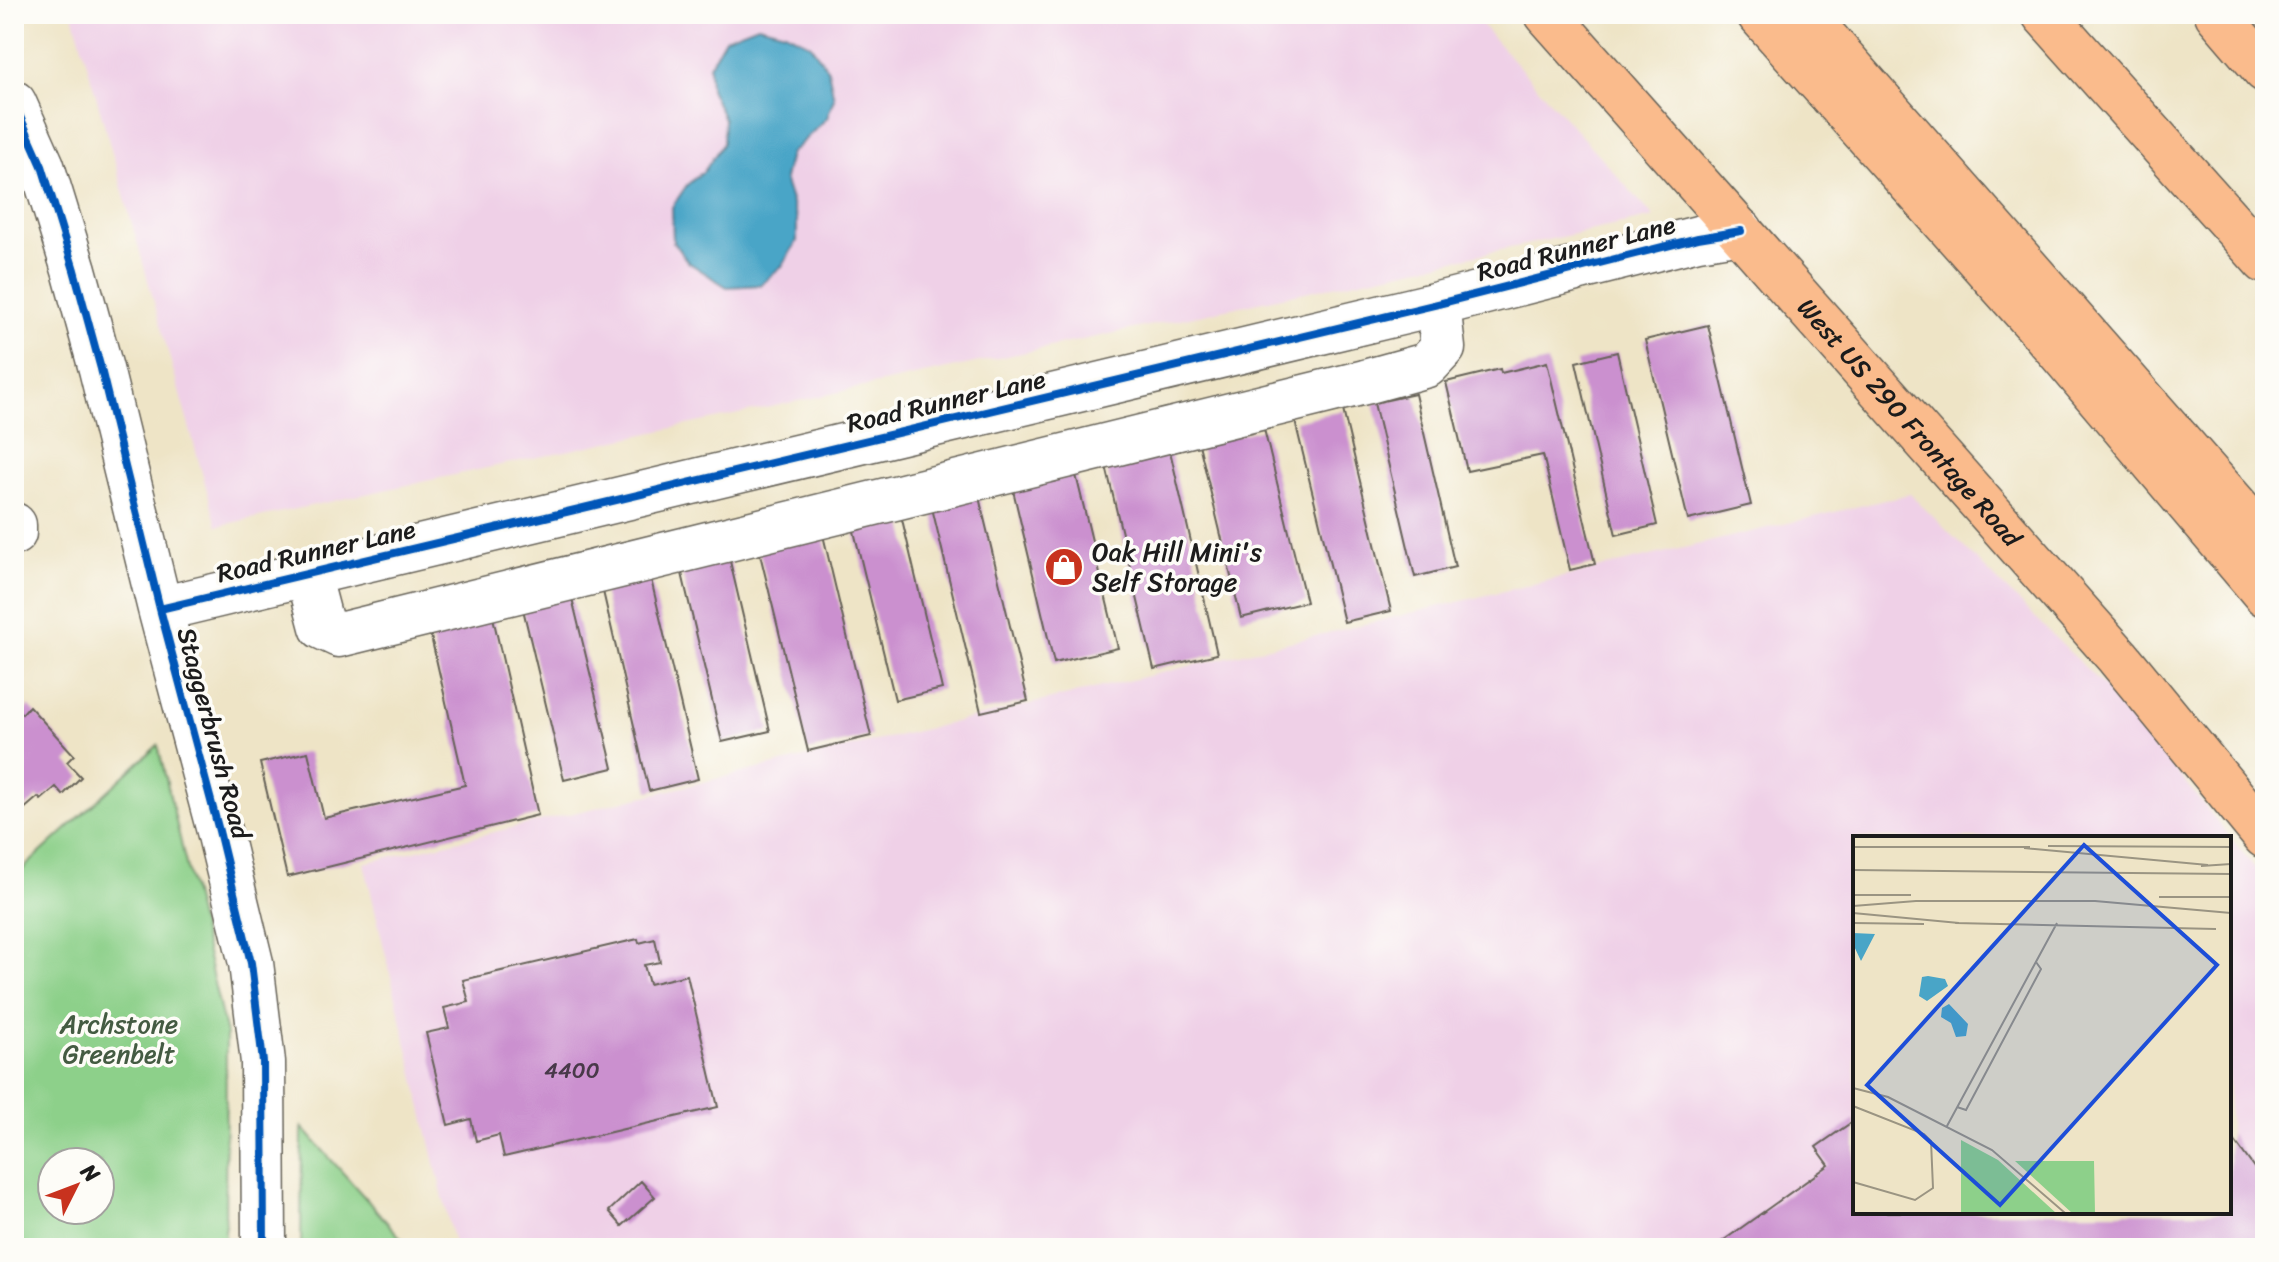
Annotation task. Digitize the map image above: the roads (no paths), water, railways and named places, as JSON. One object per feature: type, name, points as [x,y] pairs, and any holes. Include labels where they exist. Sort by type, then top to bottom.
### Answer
[{"type":"main road","name":"West US 290 Frontage Road","points":[[1547,14],[2118,657],[2265,836]]},
{"type":"main road","points":[[1759,14],[2037,325],[2265,594]]},
{"type":"main road","points":[[1804,14],[2265,539]]},
{"type":"main road","points":[[2044,14],[2265,261]]},
{"type":"main road","points":[[2217,14],[2265,70]]},
{"type":"street","name":"Staggerbrush Road","points":[[14,103],[42,166],[74,270],[251,963],[263,1062],[264,1248]]},
{"type":"street","name":"Road Runner Lane","points":[[160,609],[1438,304],[1698,238],[1741,231]]},
{"type":"street","points":[[308,574],[322,627],[339,635],[1427,365],[1443,348],[1438,304]]},
{"type":"street","points":[[14,525],[14,533]]},
{"type":"water","points":[[758,25],[785,32],[810,44],[828,70],[834,98],[827,118],[790,154],[784,179],[797,219],[797,241],[782,266],[761,285],[727,287],[688,262],[673,242],[672,207],[687,185],[705,170],[723,143],[724,119],[710,89],[709,66],[725,38]]},
{"type":"place","name":"Oak Hill Mini's Self Storage","points":[[1064,567]]},
{"type":"park label","name":"Archstone Greenbelt","points":[[119,1039]]}]
